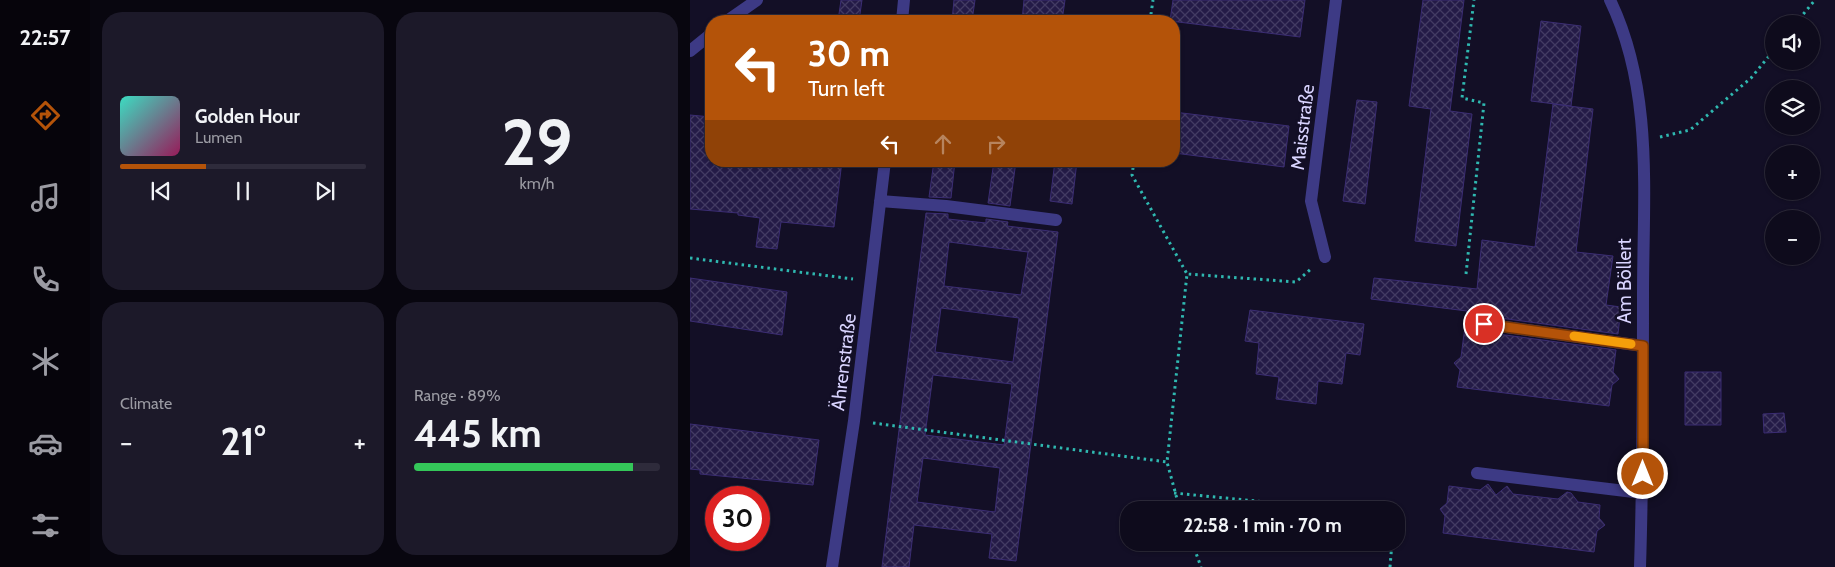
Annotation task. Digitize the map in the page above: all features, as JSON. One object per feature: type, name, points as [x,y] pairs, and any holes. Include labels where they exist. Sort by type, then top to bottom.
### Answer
[{"type":"street","points":[[736,15],[757,0]]},
{"type":"street","points":[[903,15],[904,0]]},
{"type":"street","name":"Maisstraße","points":[[1326,257],[1312,201],[1336,0]]},
{"type":"street","name":"Am Böllert","points":[[1610,0],[1621,23],[1636,73],[1644,141],[1640,567]]},
{"type":"street","points":[[690,51],[705,39]]},
{"type":"street","name":"Ährenstraße","points":[[832,567],[854,421],[884,167]]},
{"type":"street","points":[[880,201],[946,206],[1056,220]]},
{"type":"street","points":[[1484,324],[1643,346]]},
{"type":"street","points":[[1478,473],[1642,493]]},
{"type":"path","points":[[1151,15],[1153,0]]},
{"type":"path","points":[[1466,274],[1484,103],[1462,98],[1474,0]]},
{"type":"path","points":[[1802,15],[1815,0]]},
{"type":"path","points":[[1644,141],[1690,130],[1751,78],[1765,61]]},
{"type":"path","points":[[1133,167],[1132,175],[1187,274],[1168,462],[1177,501]]},
{"type":"path","points":[[1187,274],[1296,282],[1326,257]]},
{"type":"path","points":[[690,258],[871,281]]},
{"type":"path","points":[[854,421],[1168,462]]},
{"type":"path","points":[[1174,493],[1257,501]]},
{"type":"path","points":[[1195,551],[1201,567]]},
{"type":"path","points":[[1390,567],[1391,551]]},
{"type":"building","points":[[841,0],[862,0],[860,15],[839,15]]},
{"type":"building","points":[[954,0],[975,0],[973,15],[953,15]]},
{"type":"building","points":[[1024,0],[1065,0],[1063,15],[1023,15]]},
{"type":"building","points":[[1173,0],[1305,0],[1300,37],[1180,22],[1180,15],[1171,15]]},
{"type":"building","points":[[1423,0],[1464,0],[1450,111],[1472,114],[1456,246],[1415,241],[1431,109],[1409,106]]},
{"type":"building","points":[[1541,21],[1581,26],[1571,106],[1531,101]]},
{"type":"building","points":[[1357,100],[1377,102],[1365,204],[1343,201]]},
{"type":"building","points":[[1553,104],[1593,109],[1576,252],[1613,256],[1606,305],[1621,307],[1618,334],[1485,316],[1478,319],[1476,327],[1483,332],[1616,350],[1613,372],[1619,379],[1612,385],[1609,406],[1457,387],[1460,370],[1454,363],[1461,357],[1467,311],[1371,299],[1374,278],[1477,289],[1482,240],[1535,247]]},
{"type":"building","points":[[1180,113],[1289,126],[1284,167],[1180,154]]},
{"type":"building","points":[[690,115],[705,116],[705,167],[841,167],[834,227],[781,222],[777,249],[756,247],[760,218],[738,215],[738,213],[690,209]]},
{"type":"building","points":[[933,167],[954,167],[951,198],[929,197]]},
{"type":"building","points":[[993,167],[1015,167],[1010,206],[988,203]]},
{"type":"building","points":[[1054,167],[1076,167],[1072,204],[1050,201]]},
{"type":"building","points":[[926,213],[948,214],[948,219],[986,223],[986,219],[1008,222],[1007,226],[1058,232],[1016,561],[989,558],[992,534],[914,525],[909,567],[882,567]],"holes":[[[949,242],[1028,252],[1021,295],[944,286]],[[941,308],[1019,318],[1013,362],[935,352]],[[933,375],[1012,384],[1004,445],[925,435]],[[923,458],[1000,468],[995,512],[917,502]]]},
{"type":"building","points":[[690,278],[787,292],[782,335],[690,321]]},
{"type":"building","points":[[1250,310],[1364,324],[1360,355],[1346,353],[1342,384],[1318,381],[1316,404],[1276,399],[1279,377],[1256,374],[1259,343],[1245,341]]},
{"type":"building","points":[[1685,372],[1721,372],[1721,425],[1685,425]]},
{"type":"building","points":[[1784,413],[1786,432],[1764,433],[1763,414]]},
{"type":"building","points":[[690,424],[819,440],[813,485],[700,474],[700,470],[690,469]]},
{"type":"building","points":[[1488,484],[1496,495],[1507,486],[1513,494],[1558,499],[1567,492],[1571,493],[1578,502],[1600,505],[1599,518],[1605,525],[1597,531],[1594,552],[1443,533],[1445,516],[1440,509],[1447,503],[1449,486],[1480,490]]},
{"type":"slow traffic","points":[[1574,336],[1631,344]]},
{"type":"route","points":[[1484,324],[1643,346],[1643,474]]}]
